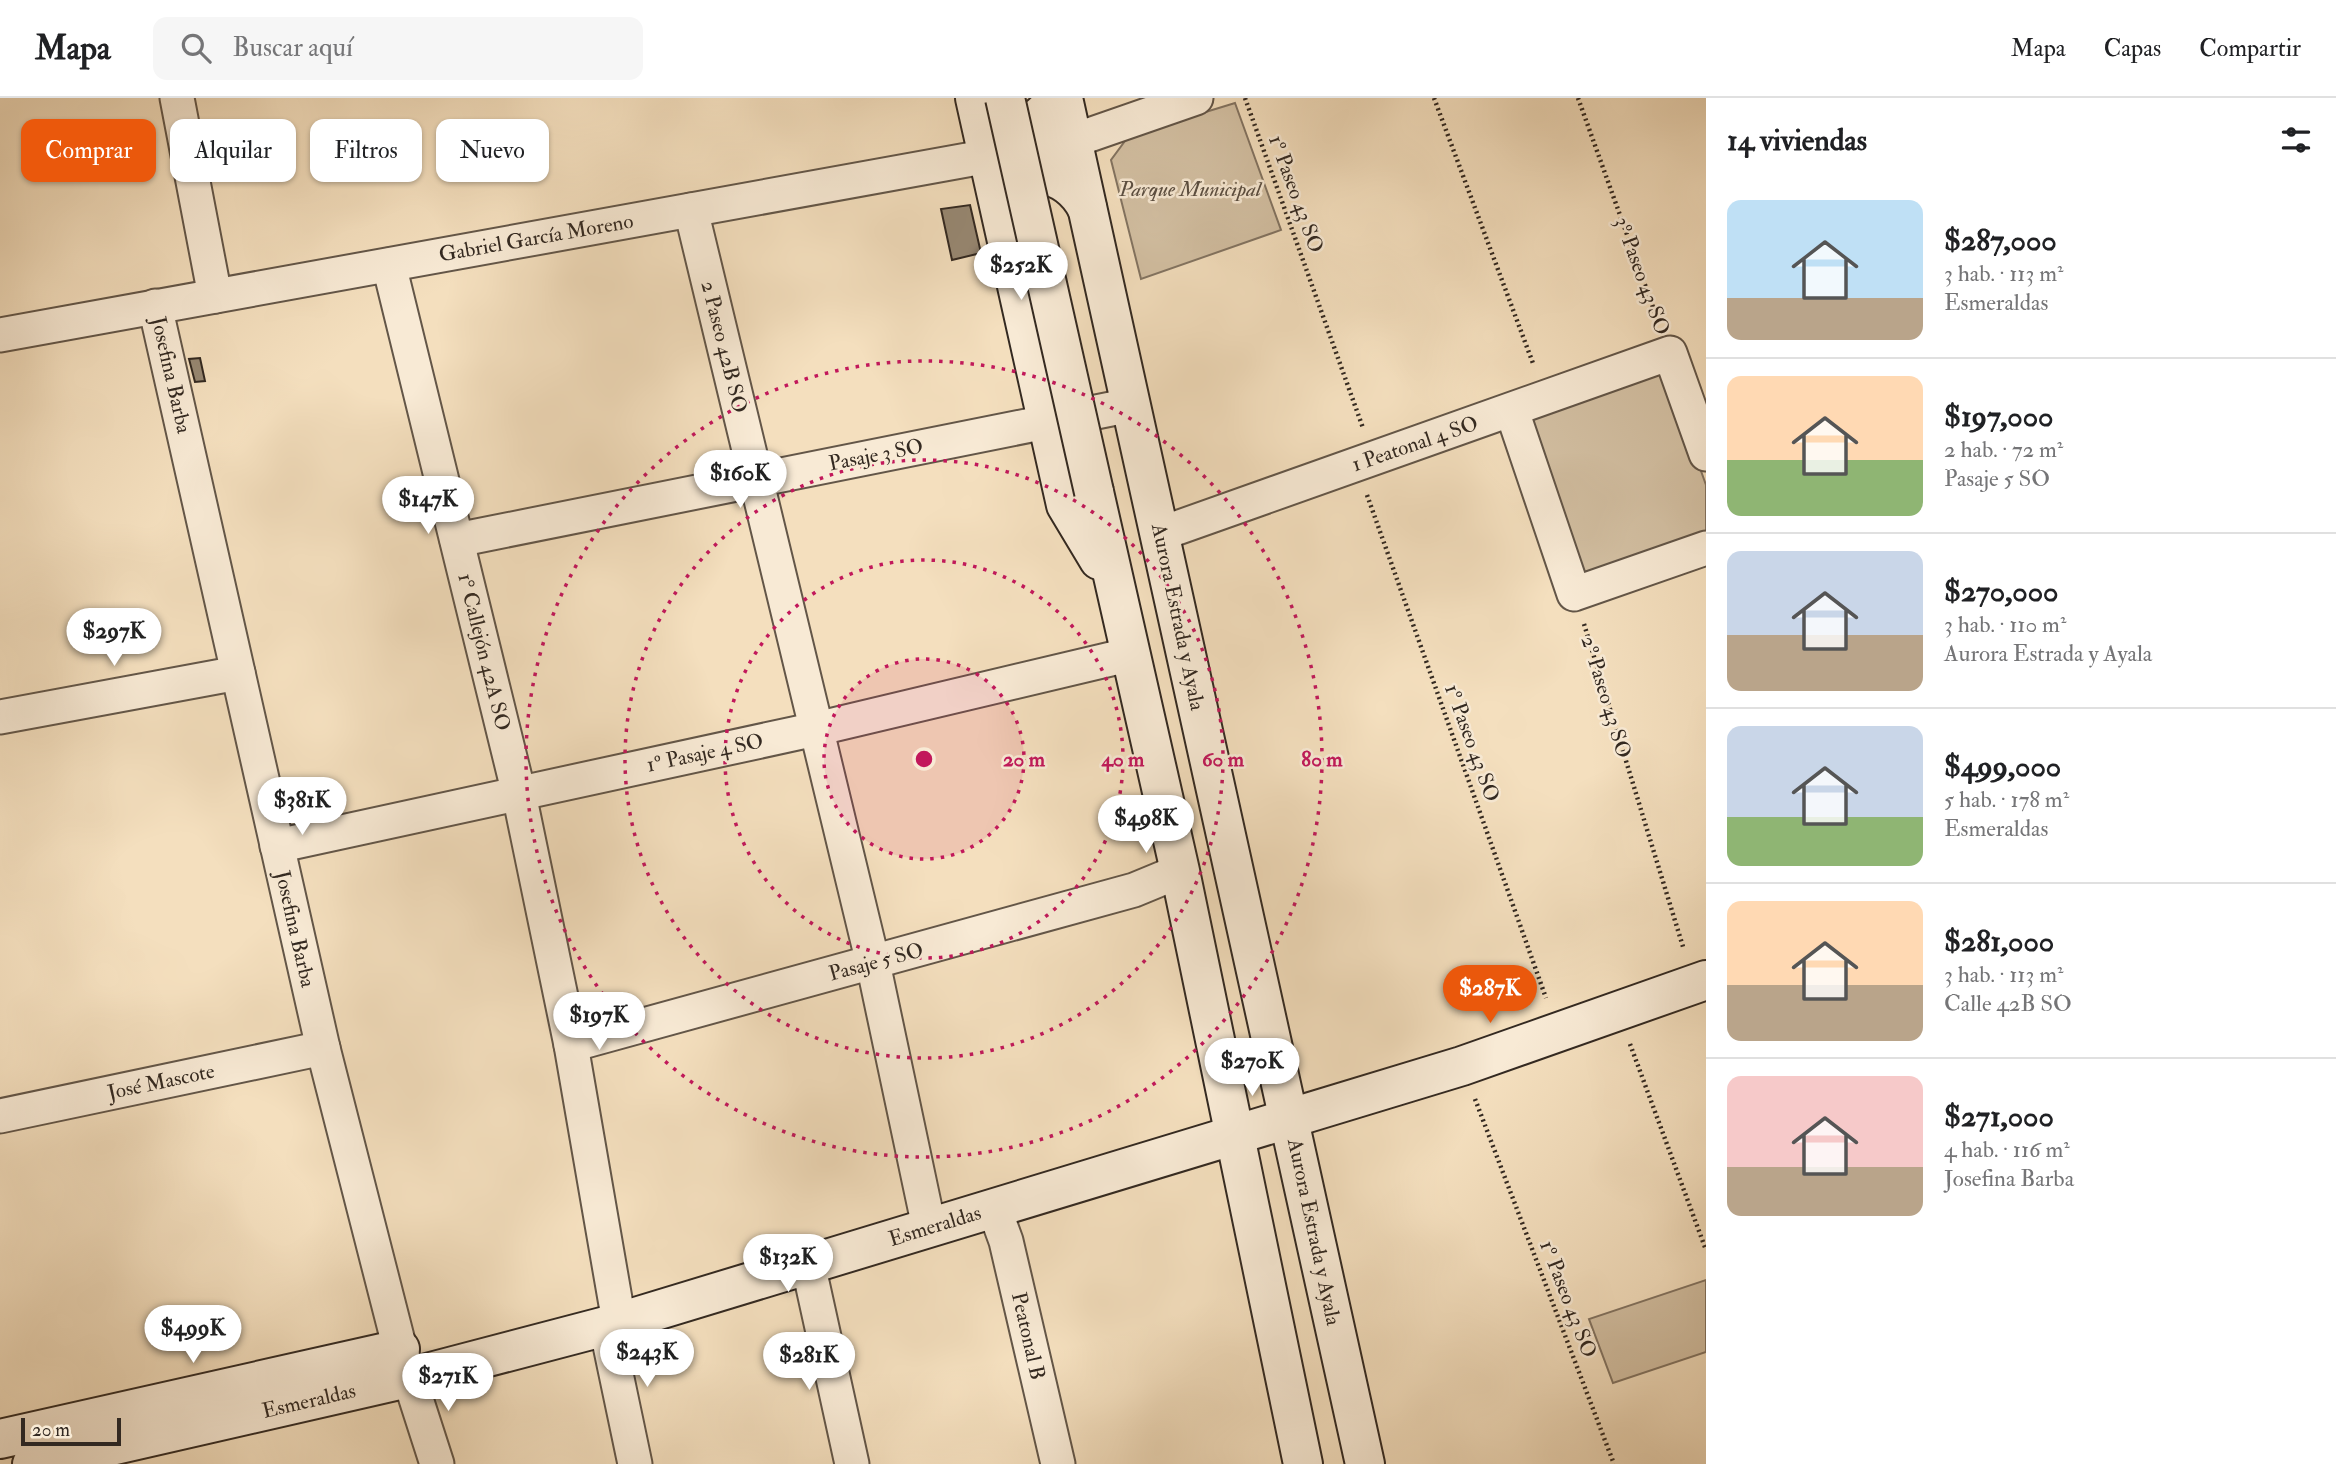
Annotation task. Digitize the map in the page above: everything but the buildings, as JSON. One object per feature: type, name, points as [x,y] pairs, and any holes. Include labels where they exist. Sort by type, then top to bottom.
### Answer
[{"type":"main road","points":[[975,98],[988,116],[1012,126],[1037,120],[1054,98]]},
{"type":"main road","points":[[975,98],[1066,505],[1118,592]]},
{"type":"main road","points":[[1005,98],[1180,871],[1303,1464]]},
{"type":"main road","name":"Aurora Estrada y Ayala","points":[[1063,98],[1365,1464]]},
{"type":"main road","points":[[1004,228],[1007,198],[1028,178],[1056,176],[1069,183],[1087,208]]},
{"type":"main road","name":"Esmeraldas","points":[[0,1439],[613,1324],[1462,1066],[1700,982]]},
{"type":"main road","name":"Esmeraldas","points":[[32,1464],[404,1364]]},
{"type":"street","points":[[177,98],[215,296]]},
{"type":"street","name":"Gabriel García Moreno","points":[[0,334],[1072,141],[1196,98]]},
{"type":"street","name":"2 Paseo 42B SO","points":[[691,210],[873,963],[929,1227]]},
{"type":"street","name":"1° Callejón 42A SO","points":[[389,265],[519,794],[570,1045],[635,1464]]},
{"type":"street","name":"Josefina Barba","points":[[155,306],[323,1048],[404,1364],[436,1464]]},
{"type":"street","name":"1 Peatonal 4 SO","points":[[1160,534],[1670,353]]},
{"type":"street","name":"3º Paseo 43 SO","points":[[1670,353],[1706,454]]},
{"type":"street","name":"Pasaje 3 SO","points":[[457,540],[1131,405]]},
{"type":"street","points":[[1512,411],[1574,594],[1706,548]]},
{"type":"street","name":"1º Pasaje 4 SO","points":[[277,846],[816,729],[1132,654]]},
{"type":"street","points":[[0,717],[238,673]]},
{"type":"street","name":"Pasaje 5 SO","points":[[570,1045],[1134,890],[1180,871]]},
{"type":"street","name":"José Mascote","points":[[0,1116],[323,1048]]},
{"type":"street","name":"Peatonal B","points":[[994,1208],[1006,1241],[1058,1464]]},
{"type":"street","points":[[808,1264],[852,1464]]},
{"type":"path","name":"1º Paseo 43 SO","points":[[1245,98],[1558,1032]]},
{"type":"path","points":[[1434,98],[1546,398]]},
{"type":"path","name":"3º Paseo 43 SO","points":[[1578,98],[1670,353]]},
{"type":"path","name":"2º Paseo 43 SO","points":[[1574,594],[1700,982]]},
{"type":"path","points":[[1618,1011],[1706,1250]]},
{"type":"path","name":"1º Paseo 43 SO","points":[[1462,1066],[1614,1464]]},
{"type":"green space","name":"Parque Municipal","points":[[1235,103],[1281,230],[1141,279],[1111,160],[1125,141],[1137,133]]},
{"type":"green space","points":[[1664,368],[1706,485],[1706,536],[1586,579],[1528,419]]},
{"type":"green space","points":[[1706,1280],[1706,1352],[1613,1383],[1589,1319]]}]
